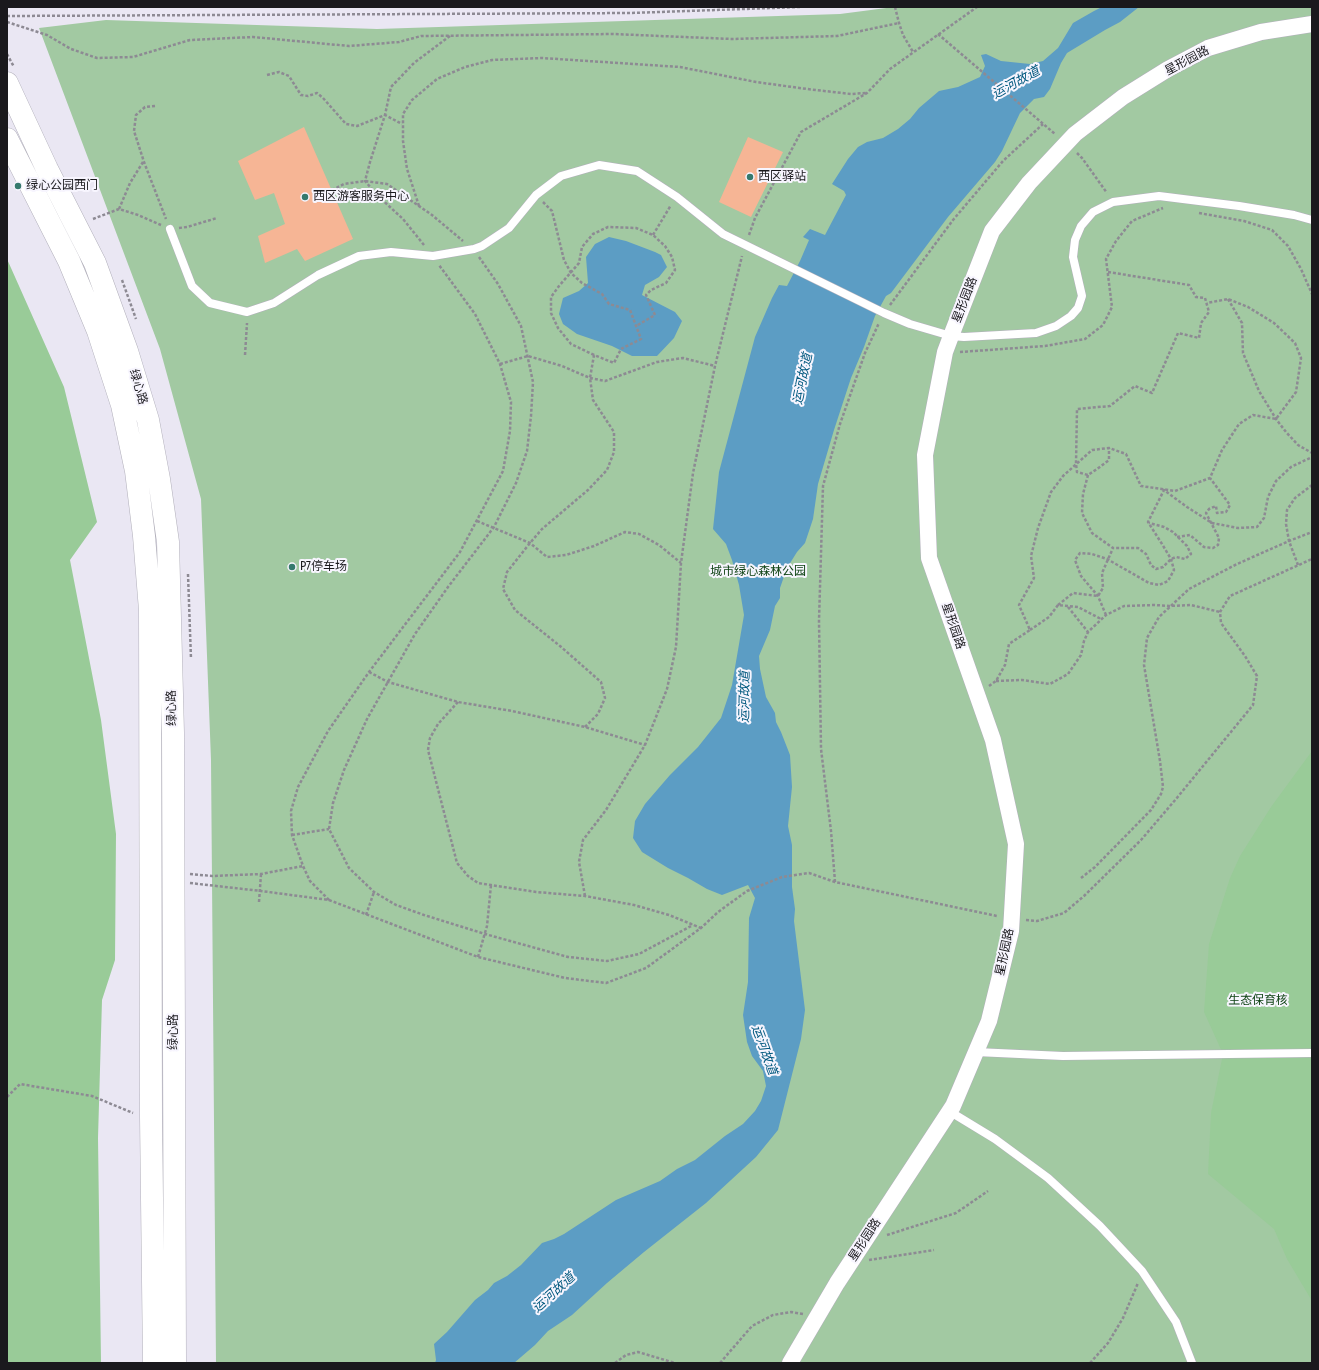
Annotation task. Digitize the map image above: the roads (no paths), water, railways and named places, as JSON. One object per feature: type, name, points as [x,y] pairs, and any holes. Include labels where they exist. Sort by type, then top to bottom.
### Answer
[{"type":"main road","name":"绿心路","points":[[7,83],[47,169],[95,263],[127,351],[148,420],[159,479],[168,542],[171,654],[173,877],[175,1363]]},
{"type":"main road","name":"绿心路","points":[[7,139],[69,261],[98,331],[122,405],[136,471],[144,536],[150,610],[151,1117],[154,1363]]},
{"type":"street","name":"星形园路","points":[[790,1363],[837,1283],[949,1111],[989,1021],[1011,932],[1016,844],[993,740],[929,558],[925,455],[944,352],[950,336],[992,231],[1029,183],[1075,134],[1123,97],[1208,48],[1261,32],[1312,24]]},
{"type":"lane","points":[[170,229],[192,286],[210,303],[247,312],[274,303],[318,275],[359,256],[391,252],[433,256],[474,249],[482,246],[509,228],[536,194],[561,176],[599,165],[637,171],[677,197],[723,234],[884,313],[910,324],[950,336],[964,337],[1036,332],[1056,326],[1071,316],[1078,308],[1082,296],[1073,257],[1075,240],[1081,226],[1093,212],[1113,202],[1159,196],[1239,206],[1294,215],[1312,220]]},
{"type":"lane","points":[[976,1052],[1063,1056],[1312,1053]]},
{"type":"lane","points":[[949,1111],[996,1139],[1048,1178],[1100,1226],[1142,1271],[1176,1322],[1192,1363]]},
{"type":"water","name":"运河故道","points":[[1102,7],[1139,7],[1120,22],[1067,53],[1050,89],[1044,97],[1034,99],[1020,113],[1002,151],[995,162],[948,217],[891,293],[886,296],[875,316],[851,378],[834,430],[818,484],[813,519],[805,543],[797,552],[787,568],[780,588],[780,598],[775,606],[770,630],[759,656],[760,669],[766,697],[775,713],[776,722],[790,755],[792,787],[788,826],[792,845],[792,887],[795,909],[794,921],[805,1010],[801,1039],[778,1130],[756,1157],[706,1203],[644,1252],[572,1315],[548,1331],[535,1345],[514,1363],[435,1363],[434,1344],[447,1332],[475,1300],[488,1290],[494,1283],[507,1276],[521,1265],[542,1243],[564,1234],[616,1200],[660,1181],[677,1169],[695,1160],[743,1124],[755,1111],[761,1101],[766,1086],[763,1071],[752,1056],[747,1042],[743,1015],[748,982],[749,918],[755,898],[748,885],[722,895],[707,889],[642,852],[633,838],[635,821],[645,804],[670,775],[698,747],[721,718],[732,685],[744,615],[739,585],[732,560],[726,544],[713,529],[719,472],[755,337],[779,285],[787,286],[800,261],[809,240],[803,237],[810,229],[825,235],[846,195],[844,191],[832,184],[848,159],[858,147],[867,142],[883,138],[898,129],[939,91],[958,87],[980,77],[985,66],[981,55],[986,54],[1001,61],[1030,64],[1043,61],[1058,48],[1073,23]]},
{"type":"water","points":[[609,237],[626,241],[661,255],[667,267],[659,277],[645,285],[642,295],[675,312],[682,321],[674,338],[657,356],[632,356],[612,346],[577,334],[563,324],[559,314],[563,298],[579,291],[588,283],[586,257],[595,244]]},
{"type":"place","name":"西区驿站","points":[[750,177]]},
{"type":"place","name":"绿心公园西门","points":[[18,186]]},
{"type":"place","name":"西区游客服务中心","points":[[305,197]]},
{"type":"place","name":"P7停车场","points":[[292,567]]},
{"type":"park label","name":"城市绿心森林公园","points":[[758,572]]},
{"type":"park label","name":"生态保育核","points":[[1258,1001]]}]
